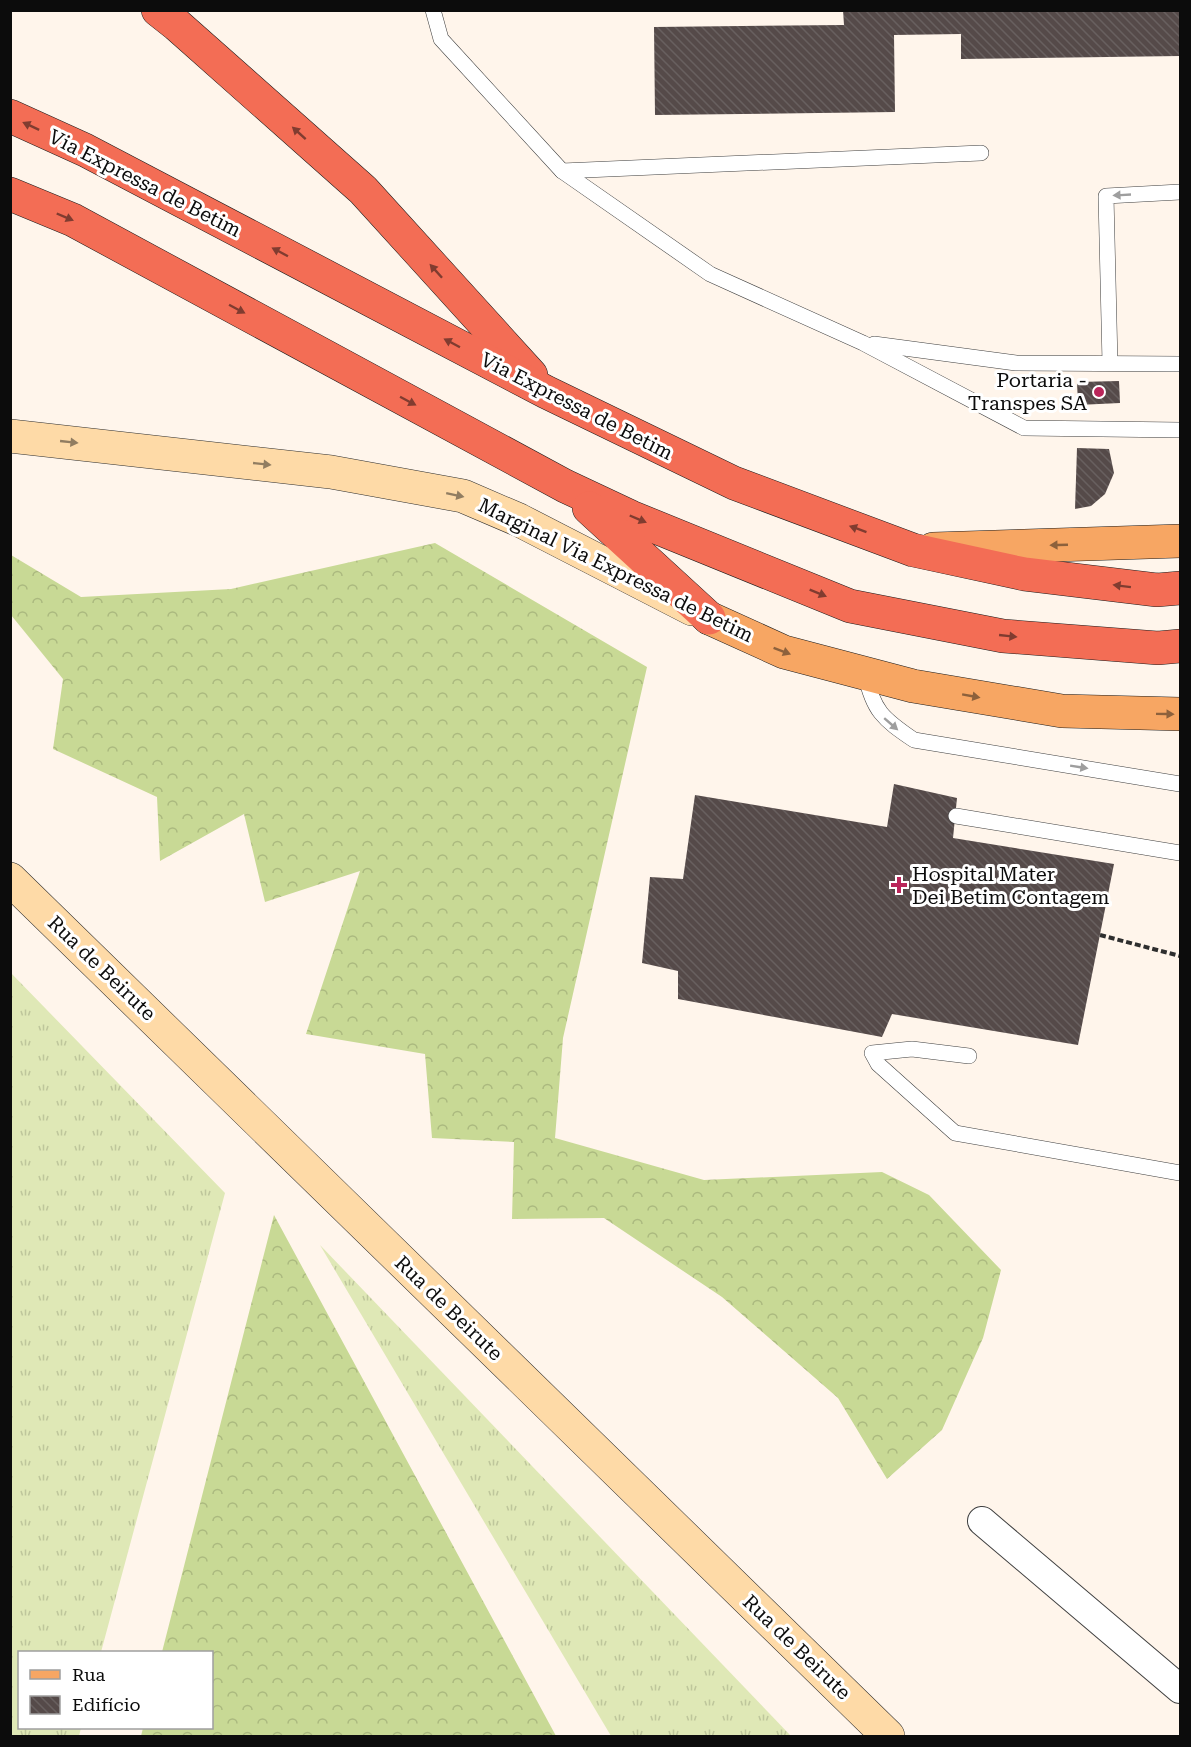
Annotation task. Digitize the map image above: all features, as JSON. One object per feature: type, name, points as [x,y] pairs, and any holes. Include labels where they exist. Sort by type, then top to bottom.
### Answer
[{"type":"highway","points":[[158,10],[363,190],[546,392]]},
{"type":"highway","name":"Via Expressa de Betim","points":[[10,116],[86,150],[546,392],[734,483],[913,550],[1024,574],[1157,590],[1180,588]]},
{"type":"highway","points":[[10,195],[73,220],[566,486],[631,517],[850,606],[1003,636],[1158,648],[1180,646]]},
{"type":"highway","points":[[566,486],[709,618]]},
{"type":"main road","points":[[913,550],[1180,541]]},
{"type":"main road","name":"Marginal Via Expressa de Betim","points":[[709,618],[784,652],[913,686],[1062,711],[1180,714]]},
{"type":"street","name":"Marginal Via Expressa de Betim","points":[[10,436],[331,472],[463,496],[519,520],[709,618]]},
{"type":"street","name":"Rua de Beirute","points":[[10,879],[888,1737]]},
{"type":"street","points":[[982,1521],[1180,1689]]},
{"type":"lane","points":[[433,10],[441,39],[562,171],[710,274],[863,343],[1024,428],[1180,430]]},
{"type":"lane","points":[[562,171],[981,153]]},
{"type":"lane","points":[[1110,363],[1106,196],[1180,192]]},
{"type":"lane","points":[[863,343],[1016,363],[1180,364]]},
{"type":"lane","points":[[865,674],[869,692],[877,709],[889,723],[914,740],[1180,784]]},
{"type":"lane","points":[[956,816],[1180,853]]},
{"type":"lane","points":[[969,1056],[912,1049],[872,1053],[878,1064],[955,1133],[1180,1173]]},
{"type":"path","points":[[1100,935],[1180,956]]},
{"type":"green space","points":[[435,543],[647,667],[563,1038],[555,1138],[704,1180],[882,1172],[929,1195],[1001,1270],[983,1338],[942,1430],[887,1479],[838,1398],[722,1297],[604,1218],[512,1219],[514,1142],[432,1138],[425,1054],[306,1034],[360,871],[265,902],[244,814],[160,861],[157,797],[53,749],[63,679],[11,615],[11,555],[81,597],[231,589]]},
{"type":"green space","points":[[11,973],[225,1193],[101,1651],[18,1651],[18,1729],[81,1729],[79,1736],[11,1736]]},
{"type":"green space","points":[[274,1215],[556,1736],[141,1736],[143,1729],[213,1729],[213,1651],[162,1651]]},
{"type":"green space","points":[[320,1245],[791,1736],[611,1736]]},
{"type":"building","points":[[843,10],[1180,10],[1180,56],[961,59],[961,34],[894,35],[895,112],[655,115],[654,27],[844,25]]},
{"type":"building","name":"Portaria - Transpes SA","points":[[1119,381],[1120,403],[1078,405],[1077,382]]},
{"type":"building","points":[[1077,448],[1109,449],[1114,473],[1105,494],[1091,506],[1075,509]]},
{"type":"building","points":[[894,784],[957,798],[953,838],[1114,864],[1078,1045],[892,1014],[882,1037],[678,999],[678,971],[642,963],[650,877],[683,879],[695,795],[887,827]]},
{"type":"place","name":"Portaria - Transpes SA","points":[[1099,392]]},
{"type":"place","name":"Hospital Mater Dei Betim Contagem","points":[[899,885]]}]
